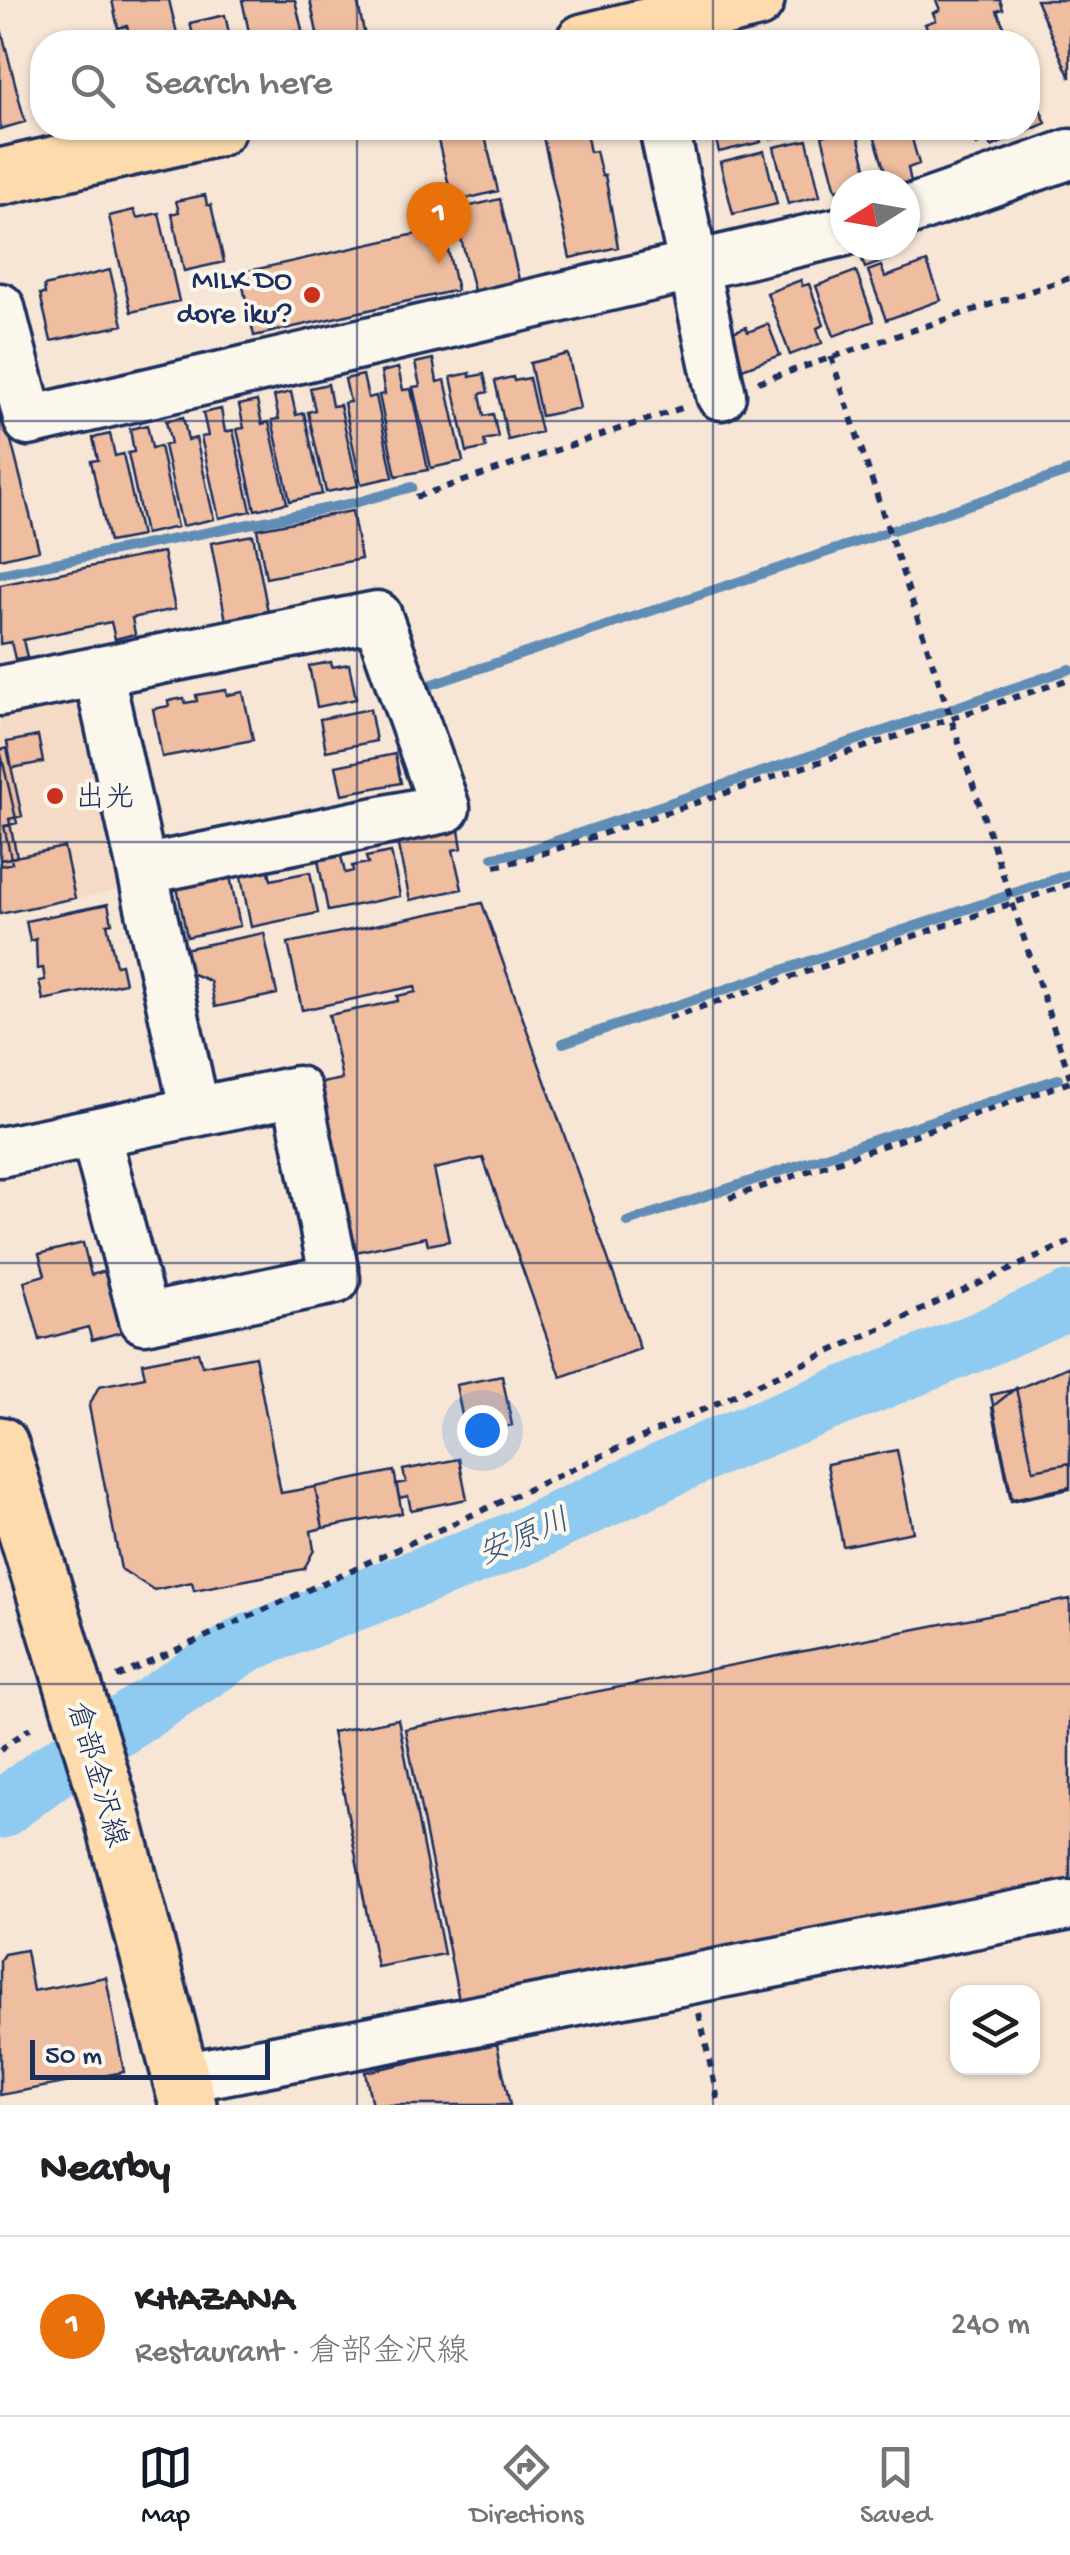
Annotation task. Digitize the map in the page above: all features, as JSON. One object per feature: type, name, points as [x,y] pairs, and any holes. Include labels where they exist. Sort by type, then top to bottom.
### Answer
[{"type":"main road","points":[[642,24],[756,0]]},
{"type":"main road","points":[[0,177],[164,140]]},
{"type":"main road","name":"倉部金沢線","points":[[0,1445],[96,1685],[108,1803],[185,2091]]},
{"type":"street","points":[[667,140],[720,395]]},
{"type":"street","points":[[920,207],[1070,154]]},
{"type":"street","points":[[0,308],[29,422],[830,235]]},
{"type":"street","points":[[0,691],[377,616],[445,808],[142,870]]},
{"type":"street","points":[[98,671],[195,1112]]},
{"type":"street","points":[[0,1152],[298,1090],[335,1279],[144,1319],[95,1133]]},
{"type":"street","points":[[185,2091],[692,1978],[1070,1905]]},
{"type":"path","points":[[728,1198],[1070,1079],[831,357]]},
{"type":"path","points":[[495,866],[1070,679]]},
{"type":"path","points":[[668,1018],[1070,884]]},
{"type":"path","points":[[96,1685],[1070,1242]]},
{"type":"path","points":[[0,1750],[30,1728]]},
{"type":"path","points":[[692,1978],[719,2105]]},
{"type":"shaded area","name":"出光","points":[[73,691],[89,703],[131,887],[0,915],[0,706]]},
{"type":"building","points":[[112,0],[169,0],[176,30],[118,28]]},
{"type":"building","points":[[242,0],[295,0],[302,30],[249,30]]},
{"type":"building","points":[[310,0],[357,0],[364,30],[316,30]]},
{"type":"building","points":[[936,0],[1000,0],[1003,9],[997,11],[1006,30],[928,30],[925,24],[936,20],[933,13],[940,10]]},
{"type":"building","points":[[1036,0],[1070,0],[1070,78]]},
{"type":"building","points":[[225,15],[228,30],[192,30],[190,23]]},
{"type":"building","points":[[0,25],[25,122],[0,129]]},
{"type":"building","points":[[438,140],[486,140],[498,191],[453,202]]},
{"type":"building","points":[[544,140],[588,140],[590,152],[596,151],[602,176],[605,175],[618,247],[570,258]]},
{"type":"building","points":[[716,140],[761,142],[719,152]]},
{"type":"building","points":[[807,140],[820,196],[788,204],[774,147]]},
{"type":"building","points":[[823,140],[859,140],[867,170],[831,170]]},
{"type":"building","points":[[876,140],[912,140],[919,164],[885,170]]},
{"type":"building","points":[[988,140],[1007,140],[991,147]]},
{"type":"building","points":[[764,151],[777,204],[733,214],[720,162]]},
{"type":"building","points":[[205,195],[207,205],[211,205],[224,262],[184,271],[172,214],[179,212],[176,201]]},
{"type":"building","points":[[500,199],[520,284],[475,295],[454,210]]},
{"type":"building","points":[[134,210],[137,218],[159,213],[179,301],[131,312],[109,216]]},
{"type":"building","points":[[443,228],[457,290],[254,336],[240,273]]},
{"type":"building","points":[[862,260],[886,260],[865,268]]},
{"type":"building","points":[[927,262],[941,300],[886,320],[868,271],[881,266],[885,277]]},
{"type":"building","points":[[110,270],[123,325],[51,341],[40,294],[45,294],[44,286]]},
{"type":"building","points":[[856,271],[874,321],[834,336],[816,286]]},
{"type":"building","points":[[801,280],[802,286],[809,284],[824,325],[817,328],[822,343],[790,355],[767,293]]},
{"type":"building","points":[[768,324],[780,355],[740,370],[727,334],[746,327],[748,332]]},
{"type":"building","points":[[568,354],[580,408],[541,416],[530,363]]},
{"type":"building","points":[[433,359],[437,382],[445,380],[463,461],[431,468],[413,387],[420,386],[415,363]]},
{"type":"building","points":[[398,368],[403,390],[411,389],[428,470],[396,476],[379,395],[385,394],[381,372]]},
{"type":"building","points":[[470,373],[470,377],[484,374],[488,392],[480,394],[484,416],[493,414],[498,437],[484,440],[486,448],[467,452],[451,377]]},
{"type":"building","points":[[363,375],[368,398],[376,396],[393,477],[361,484],[344,403],[350,402],[345,379]]},
{"type":"building","points":[[513,377],[514,381],[529,378],[541,432],[508,440],[495,381]]},
{"type":"building","points":[[328,384],[332,406],[340,405],[358,486],[326,492],[308,412],[315,410],[310,388]]},
{"type":"building","points":[[291,392],[296,415],[304,413],[322,494],[290,501],[272,420],[279,419],[274,396]]},
{"type":"building","points":[[0,398],[39,550],[0,559]]},
{"type":"building","points":[[257,401],[262,424],[269,422],[287,503],[255,510],[237,429],[244,428],[239,405]]},
{"type":"building","points":[[221,409],[225,432],[233,430],[251,511],[219,518],[201,437],[208,436],[203,413]]},
{"type":"building","points":[[183,417],[188,440],[196,438],[214,519],[182,526],[164,445],[171,444],[166,421]]},
{"type":"building","points":[[147,425],[152,448],[160,446],[177,527],[145,534],[128,453],[134,452],[130,429]]},
{"type":"building","points":[[110,434],[115,456],[123,454],[141,536],[109,542],[91,461],[98,460],[93,438]]},
{"type":"building","points":[[352,511],[361,559],[266,578],[257,529]]},
{"type":"building","points":[[253,535],[269,617],[227,626],[211,543]]},
{"type":"building","points":[[163,552],[175,609],[132,618],[135,634],[115,639],[111,622],[23,640],[27,657],[15,659],[11,642],[0,644],[0,585]]},
{"type":"building","points":[[331,662],[332,667],[349,664],[356,699],[317,707],[309,666]]},
{"type":"building","points":[[226,690],[227,695],[243,692],[253,740],[162,757],[153,709],[169,706],[168,701],[197,701],[196,695]]},
{"type":"building","points":[[370,709],[376,741],[326,751],[320,719]]},
{"type":"building","points":[[38,736],[43,762],[12,768],[7,742]]},
{"type":"building","points":[[7,748],[22,816],[9,819],[17,857],[0,860],[0,750]]},
{"type":"building","points":[[1,754],[17,823],[4,826],[12,863],[0,866]]},
{"type":"building","points":[[395,754],[401,783],[342,794],[336,766]]},
{"type":"building","points":[[458,824],[462,848],[453,850],[462,889],[410,900],[396,837]]},
{"type":"building","points":[[64,847],[75,898],[0,914],[0,860]]},
{"type":"building","points":[[391,852],[400,896],[328,911],[318,860],[341,856],[345,873],[353,871],[352,866],[368,863],[366,857]]},
{"type":"building","points":[[268,866],[271,880],[310,872],[318,913],[251,927],[240,872]]},
{"type":"building","points":[[229,871],[240,926],[187,937],[176,882]]},
{"type":"building","points":[[482,903],[640,1349],[561,1377],[483,1158],[434,1169],[449,1241],[428,1245],[426,1237],[351,1253],[317,1084],[342,1079],[329,1015],[398,1001],[397,996],[416,992],[415,986],[302,1010],[288,943]]},
{"type":"building","points":[[108,904],[112,923],[107,924],[116,965],[121,964],[125,983],[43,1000],[39,981],[45,980],[43,968],[37,969],[36,939],[30,941],[26,921]]},
{"type":"building","points":[[264,933],[277,994],[215,1007],[210,981],[183,970],[179,950]]},
{"type":"building","points":[[83,1243],[91,1275],[109,1270],[125,1331],[92,1340],[88,1327],[40,1340],[24,1281],[45,1275],[39,1254]]},
{"type":"building","points":[[198,1352],[202,1366],[255,1356],[281,1493],[315,1487],[323,1528],[311,1531],[314,1550],[304,1569],[194,1590],[192,1582],[154,1590],[121,1569],[89,1406],[99,1386],[145,1377],[142,1363]]},
{"type":"building","points":[[1070,1366],[1070,1487],[1012,1499],[991,1395],[1017,1389]]},
{"type":"building","points":[[502,1376],[512,1425],[466,1435],[456,1385]]},
{"type":"building","points":[[1016,1388],[1033,1470],[1070,1463],[1070,1489],[1011,1501],[992,1407]]},
{"type":"building","points":[[1016,1388],[1033,1470],[1070,1463],[1070,1489],[1011,1501],[992,1407]]},
{"type":"building","points":[[897,1450],[913,1532],[843,1546],[827,1464]]},
{"type":"building","points":[[459,1459],[467,1499],[411,1510],[408,1496],[399,1498],[396,1484],[406,1482],[403,1470]]},
{"type":"building","points":[[394,1471],[402,1513],[323,1528],[315,1487]]},
{"type":"building","points":[[1070,1599],[1070,1881],[459,2000],[405,1729]]},
{"type":"building","points":[[398,1719],[444,1954],[377,1967],[332,1732]]},
{"type":"building","points":[[26,1950],[33,1991],[106,1977],[124,2072],[0,2095],[0,1960],[4,1954]]},
{"type":"building","points":[[497,2044],[510,2105],[372,2105],[365,2072]]},
{"type":"waterway","points":[[893,530],[1070,471]]},
{"type":"waterway","points":[[0,574],[354,503],[412,487]]},
{"type":"waterway","points":[[418,689],[884,533]]},
{"type":"waterway","points":[[953,708],[1070,669]]},
{"type":"waterway","points":[[493,857],[523,852],[943,711]]},
{"type":"waterway","points":[[1014,893],[1070,874]]},
{"type":"waterway","points":[[563,1043],[1006,896]]},
{"type":"waterway","points":[[627,1222],[1058,1079]]},
{"type":"waterway","name":"安原川","points":[[0,1810],[245,1644],[516,1540],[711,1449],[1070,1300]]},
{"type":"place","name":"KHAZANA","points":[[439,264]]},
{"type":"place","name":"MILK DO dore iku?","points":[[312,295]]},
{"type":"place","name":"出光","points":[[55,796]]}]
